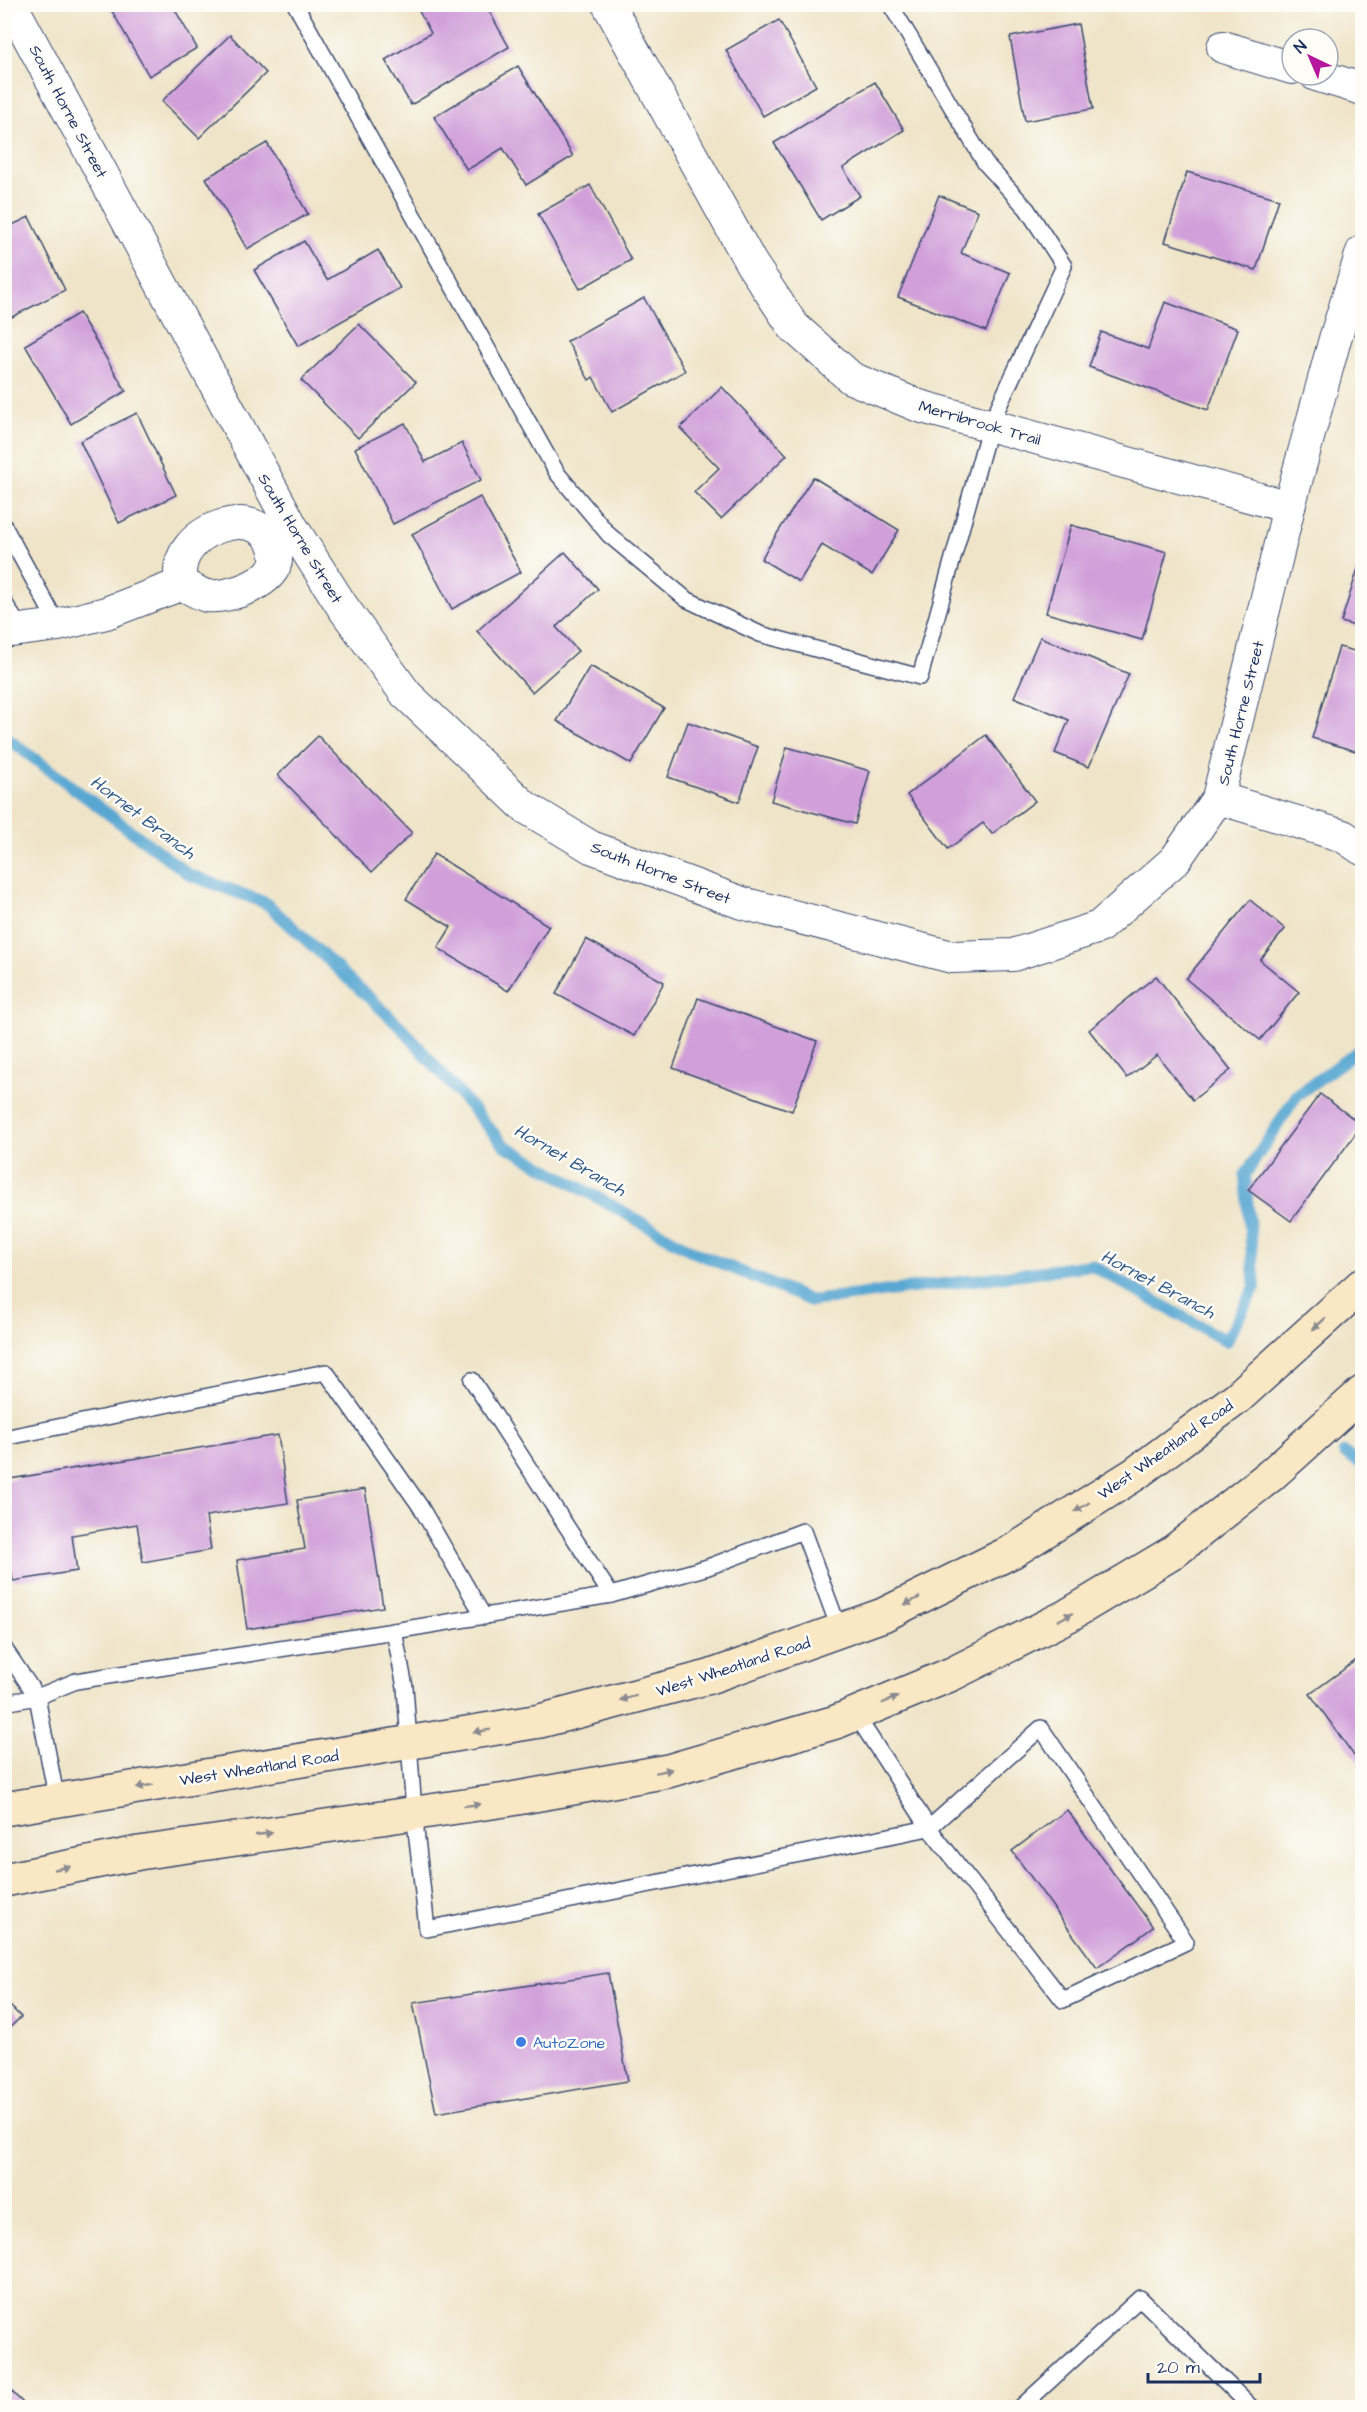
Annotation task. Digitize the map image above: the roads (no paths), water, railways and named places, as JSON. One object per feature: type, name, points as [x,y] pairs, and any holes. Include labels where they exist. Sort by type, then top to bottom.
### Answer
[{"type":"main road","name":"West Wheatland Road","points":[[4,1809],[540,1721],[709,1677],[883,1615],[1012,1551],[1135,1474],[1237,1398],[1362,1285]]},
{"type":"main road","points":[[4,1880],[139,1853],[506,1800],[668,1771],[856,1715],[952,1674],[1067,1616],[1172,1553],[1271,1475],[1362,1393]]},
{"type":"street","name":"South Horne Street","points":[[11,4],[281,533],[342,606],[406,694],[525,807],[591,847],[742,903],[952,957],[1013,955],[1099,927],[1175,860],[1218,798],[1290,507]]},
{"type":"street","name":"Merribrook Trail","points":[[608,4],[751,264],[793,326],[851,378],[919,405],[1290,507]]},
{"type":"street","points":[[1223,47],[1280,64]]},
{"type":"street","points":[[1340,82],[1362,89]]},
{"type":"street","points":[[1290,507],[1335,339],[1362,252]]},
{"type":"street","points":[[13,631],[58,625],[106,613],[182,584],[206,596],[224,596],[248,589],[270,575],[277,561],[281,533],[252,524],[233,522],[207,532],[192,543],[183,560],[180,576],[182,584]]},
{"type":"street","points":[[1218,798],[1343,836],[1362,849]]},
{"type":"lane","points":[[295,4],[557,473],[609,535],[686,599],[760,634],[920,676],[990,425],[1064,266],[1027,209],[985,163],[890,4]]},
{"type":"lane","points":[[4,526],[58,625]]},
{"type":"lane","points":[[4,602],[13,631]]},
{"type":"lane","points":[[4,1438],[326,1372],[420,1506],[484,1617]]},
{"type":"lane","points":[[472,1380],[610,1595]]},
{"type":"lane","points":[[4,1703],[37,1697],[76,1681],[610,1595],[708,1567],[803,1531],[840,1630]]},
{"type":"lane","points":[[394,1631],[405,1687],[414,1812],[427,1929],[929,1828],[1041,1728],[1186,1942],[1063,2000],[929,1828],[856,1715]]},
{"type":"lane","points":[[4,1648],[37,1697],[57,1801]]},
{"type":"lane","points":[[1020,2408],[1140,2298],[1252,2408]]},
{"type":"waterway","name":"Hornet Branch","points":[[4,736],[190,875],[266,903],[401,1027],[504,1145],[694,1252],[811,1301],[1091,1265],[1226,1341],[1255,1287],[1245,1175],[1297,1095],[1362,1048]]},
{"type":"waterway","name":"Hornet Branch","points":[[1344,1453],[1362,1464]]},
{"type":"place","name":"AutoZone","points":[[521,2042]]}]
